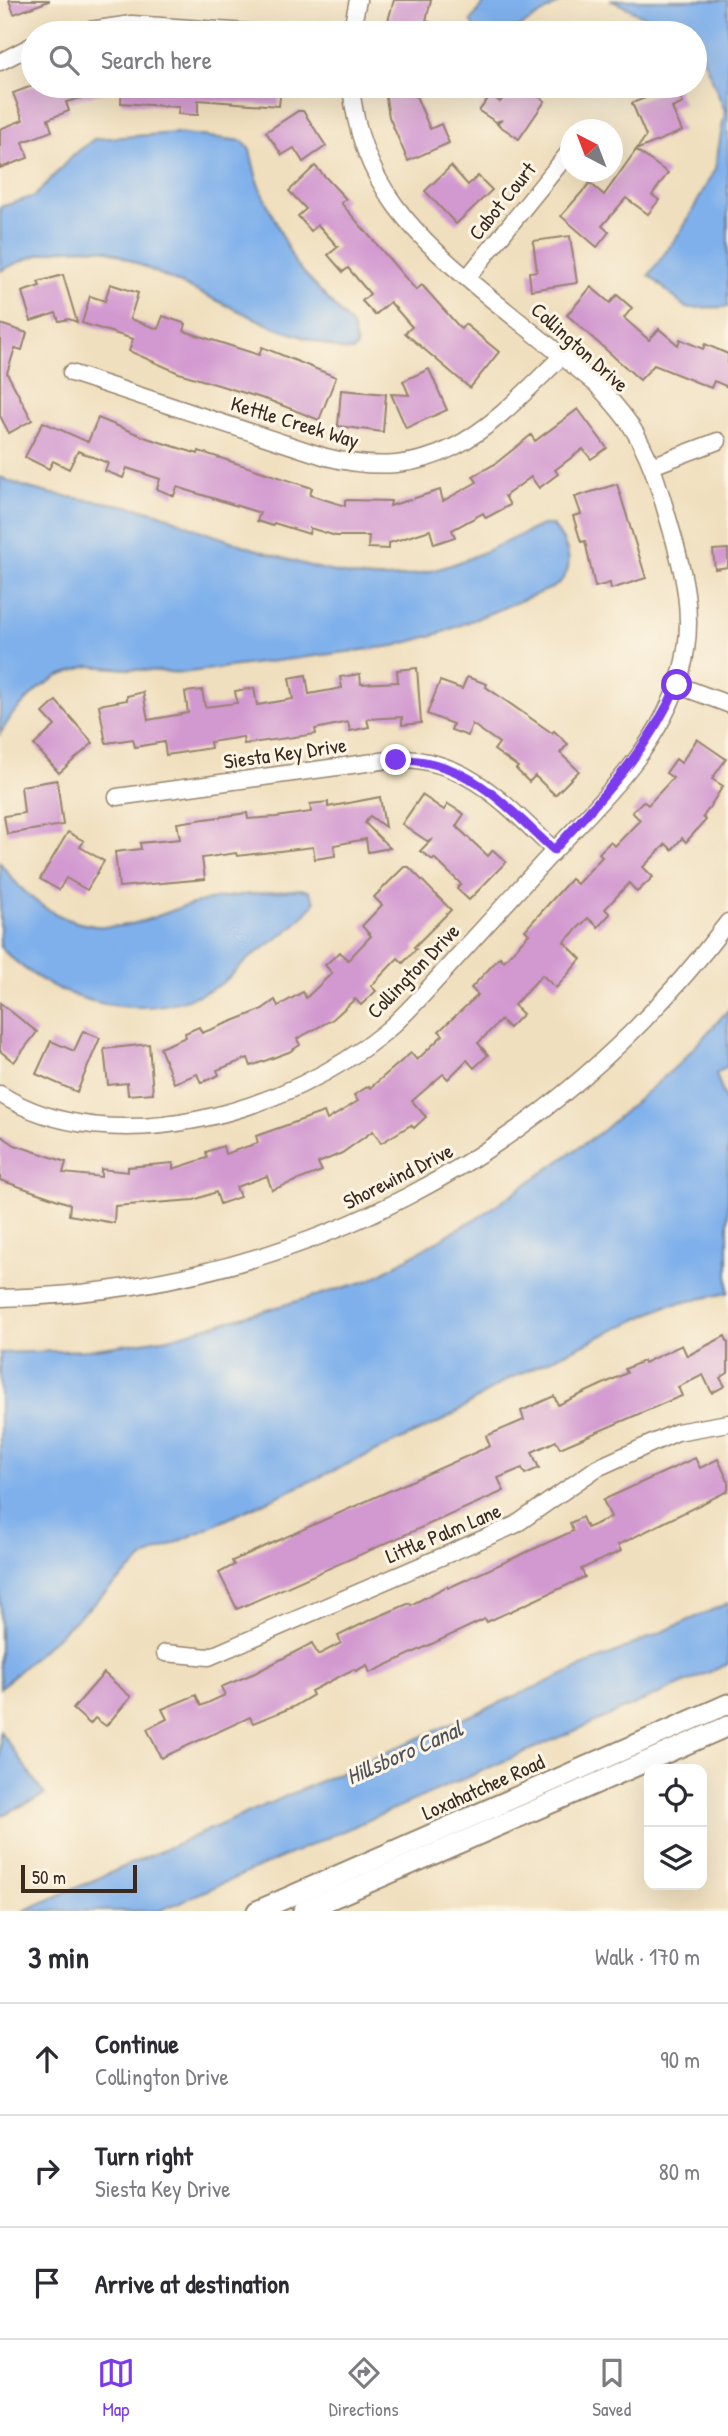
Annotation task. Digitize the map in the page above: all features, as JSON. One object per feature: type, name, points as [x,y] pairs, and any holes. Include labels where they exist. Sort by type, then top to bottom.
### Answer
[{"type":"main road","name":"Loxahatchee Road","points":[[257,1911],[728,1704]]},
{"type":"main road","name":"Loxahatchee Road","points":[[303,1911],[728,1726]]},
{"type":"street","points":[[354,21],[358,0]]},
{"type":"street","points":[[0,62],[21,51]]},
{"type":"street","name":"Collington Drive","points":[[0,1094],[55,1119],[122,1129],[188,1122],[283,1093],[343,1063],[386,1031],[554,850],[645,747],[663,718],[677,685],[687,647],[688,594],[652,466],[632,428],[616,405],[562,356],[423,240],[382,188],[357,125],[353,98]]},
{"type":"street","name":"Cabot Court","points":[[467,278],[560,163]]},
{"type":"street","name":"Kettle Creek Way","points":[[71,373],[326,457],[363,465],[389,465],[426,459],[450,450],[482,432],[562,356]]},
{"type":"street","points":[[652,466],[718,441]]},
{"type":"street","points":[[677,685],[728,704]]},
{"type":"street","name":"Siesta Key Drive","points":[[117,797],[396,760],[423,760],[448,766],[481,783],[554,850]]},
{"type":"street","name":"Shorewind Drive","points":[[0,1298],[100,1292],[212,1271],[321,1237],[425,1188],[522,1128],[611,1055],[652,1015],[728,922]]},
{"type":"street","name":"Little Palm Lane","points":[[165,1653],[209,1657],[515,1525],[597,1468],[677,1433],[728,1423]]},
{"type":"water","points":[[486,0],[564,0],[530,21],[471,21]]},
{"type":"water","points":[[610,0],[728,0],[728,307],[686,308],[649,275],[683,228],[715,169],[725,111],[707,67],[707,21],[654,21]]},
{"type":"water","points":[[176,133],[243,141],[250,150],[258,184],[295,263],[352,326],[357,347],[353,351],[342,350],[276,328],[108,250],[65,249],[26,259],[0,271],[0,207],[35,196],[72,156],[94,139]]},
{"type":"water","points":[[0,477],[37,490],[158,513],[273,555],[345,574],[386,578],[427,572],[466,559],[542,525],[552,525],[563,541],[567,550],[568,567],[566,575],[552,588],[441,633],[394,646],[182,673],[88,666],[59,676],[38,689],[12,715],[0,734]]},
{"type":"water","points":[[0,862],[24,891],[39,903],[54,913],[88,925],[127,925],[202,901],[230,896],[301,889],[309,891],[315,902],[293,926],[219,985],[191,998],[162,1005],[133,1007],[104,1004],[75,996],[48,984],[0,947]]},
{"type":"water","points":[[728,1010],[728,1066],[716,1074],[728,1107],[728,1293],[666,1306],[507,1380],[442,1421],[145,1557],[0,1688],[0,1353],[88,1350],[169,1338],[370,1280],[485,1213],[602,1131],[680,1063]]},
{"type":"water","name":"Hillsboro Canal","points":[[728,1603],[728,1664],[159,1911],[23,1911]]},
{"type":"water","points":[[0,1731],[45,1795],[0,1816]]},
{"type":"building","points":[[9,0],[49,0],[49,1],[14,14]]},
{"type":"building","points":[[394,0],[431,0],[426,21],[388,21]]},
{"type":"building","points":[[21,90],[21,98],[82,98],[66,102],[69,111],[48,119],[52,131],[23,142],[28,158],[0,168],[0,129],[23,120],[13,93]]},
{"type":"building","points":[[121,98],[280,98],[279,106],[198,100],[198,115],[178,114],[179,107],[121,103]]},
{"type":"building","points":[[386,98],[417,98],[430,129],[441,124],[449,143],[408,161],[389,117]]},
{"type":"building","points":[[489,98],[500,102],[503,98],[541,98],[545,101],[519,139],[497,124],[502,120],[496,122],[479,111]]},
{"type":"building","points":[[645,98],[681,98],[683,103],[672,108],[682,131],[636,150],[646,136],[632,103]]},
{"type":"building","points":[[298,111],[303,111],[326,146],[303,162],[294,148],[282,155],[266,132]]},
{"type":"building","points":[[636,150],[668,173],[652,195],[659,200],[648,214],[626,198],[602,226],[609,232],[597,247],[561,216],[590,183],[604,195],[613,182],[623,182],[623,168]]},
{"type":"building","points":[[315,166],[346,199],[341,203],[416,290],[422,285],[461,329],[465,324],[499,352],[470,388],[405,333],[412,327],[390,302],[375,315],[362,301],[370,294],[348,268],[343,272],[328,255],[338,247],[318,225],[311,231],[298,216],[306,209],[289,191]]},
{"type":"building","points":[[451,166],[468,185],[478,176],[492,190],[456,224],[425,191]]},
{"type":"building","points":[[570,236],[577,283],[531,290],[529,272],[537,271],[533,241]]},
{"type":"building","points":[[63,275],[77,322],[69,319],[59,321],[56,313],[31,321],[22,292],[40,286],[38,282]]},
{"type":"building","points":[[110,284],[138,293],[130,319],[158,329],[163,316],[186,324],[184,331],[259,355],[262,347],[336,377],[319,420],[271,401],[179,373],[129,351],[133,339],[82,323],[90,296],[105,301]]},
{"type":"building","points":[[591,287],[610,303],[617,295],[632,308],[624,318],[649,340],[659,329],[678,345],[680,339],[703,349],[705,344],[728,354],[728,387],[714,381],[711,388],[654,365],[640,380],[567,315]]},
{"type":"building","points":[[0,324],[27,333],[22,350],[15,348],[7,373],[32,420],[9,433],[0,416]]},
{"type":"building","points":[[429,369],[447,410],[406,428],[391,394],[409,395],[403,381]]},
{"type":"building","points":[[341,390],[386,394],[383,432],[338,426]]},
{"type":"building","points":[[578,409],[607,448],[591,459],[583,449],[555,470],[558,474],[539,488],[531,477],[505,496],[510,505],[486,518],[483,513],[452,530],[455,537],[434,544],[430,530],[389,543],[389,549],[368,548],[369,536],[336,536],[310,528],[309,534],[274,523],[273,526],[257,521],[260,513],[177,487],[174,496],[157,489],[160,479],[127,468],[123,478],[105,471],[108,463],[78,451],[69,469],[53,461],[49,469],[25,457],[43,422],[88,442],[98,418],[147,438],[198,454],[199,451],[312,488],[310,495],[345,506],[345,500],[391,501],[390,506],[440,490],[443,501],[477,482],[473,476],[495,464],[531,435],[535,441]]},
{"type":"building","points":[[617,484],[646,578],[611,589],[610,583],[595,587],[585,541],[581,542],[573,516],[581,514],[575,497]]},
{"type":"building","points":[[728,549],[728,567],[715,569],[713,550]]},
{"type":"building","points":[[417,668],[421,723],[402,725],[402,717],[367,719],[369,727],[350,731],[348,722],[315,729],[316,734],[244,744],[243,737],[210,742],[211,748],[166,755],[164,742],[135,747],[133,739],[106,743],[99,705],[127,700],[127,696],[143,692],[148,720],[188,713],[185,692],[202,690],[205,707],[237,703],[235,691],[254,688],[257,705],[293,699],[289,678],[306,675],[309,694],[342,688],[340,677],[360,674],[361,684],[398,682],[397,670]]},
{"type":"building","points":[[467,677],[487,684],[486,687],[552,733],[554,731],[568,744],[560,753],[579,771],[555,795],[535,776],[529,782],[516,769],[518,767],[494,750],[499,743],[472,724],[468,736],[451,730],[453,724],[427,714],[440,681],[462,689]]},
{"type":"building","points":[[56,701],[93,743],[59,773],[34,745],[55,726],[43,713]]},
{"type":"building","points":[[697,739],[726,759],[712,779],[723,786],[703,817],[706,820],[686,842],[682,838],[672,850],[666,844],[643,867],[653,877],[637,892],[629,883],[605,909],[610,914],[598,927],[588,918],[564,942],[581,959],[556,988],[542,975],[514,1005],[523,1014],[509,1028],[501,1020],[478,1043],[488,1055],[474,1068],[467,1060],[448,1079],[443,1074],[412,1101],[426,1117],[414,1128],[411,1125],[381,1143],[373,1131],[342,1153],[318,1163],[322,1171],[272,1190],[267,1176],[236,1187],[240,1197],[220,1204],[216,1192],[194,1200],[115,1206],[114,1223],[69,1215],[70,1204],[0,1180],[0,1135],[15,1145],[66,1162],[63,1173],[101,1177],[101,1169],[128,1172],[128,1167],[173,1163],[173,1169],[207,1158],[206,1152],[223,1146],[225,1154],[258,1143],[256,1136],[324,1112],[327,1120],[358,1101],[354,1095],[369,1086],[370,1088],[411,1053],[417,1060],[443,1035],[439,1031],[478,995],[471,988],[500,957],[504,961],[529,934],[525,930],[571,879],[577,884],[602,857],[599,853],[610,842],[615,846],[640,820],[632,812],[643,801],[648,805],[673,778],[666,773],[676,759],[681,763]]},
{"type":"building","points":[[57,780],[63,825],[7,834],[4,816],[24,813],[21,786]]},
{"type":"building","points":[[422,795],[444,810],[448,804],[464,814],[456,826],[488,856],[493,850],[506,862],[469,900],[457,889],[461,884],[434,858],[433,860],[420,851],[431,840],[427,841],[402,824]]},
{"type":"building","points":[[380,797],[385,827],[370,816],[365,823],[390,848],[368,852],[366,839],[334,845],[335,856],[315,859],[313,847],[237,856],[236,853],[202,858],[205,879],[119,887],[115,852],[141,849],[140,843],[180,839],[177,823],[247,813],[248,819],[276,817],[311,812],[310,804],[328,802],[328,807]]},
{"type":"building","points":[[68,832],[84,841],[80,847],[104,861],[87,890],[66,878],[59,890],[40,879]]},
{"type":"building","points":[[404,867],[409,867],[451,910],[414,947],[416,949],[403,963],[398,958],[371,986],[376,991],[361,1005],[355,999],[333,1019],[297,1039],[300,1045],[289,1052],[251,1066],[248,1058],[217,1070],[219,1075],[201,1083],[197,1074],[174,1083],[160,1048],[186,1037],[185,1033],[199,1027],[202,1033],[261,1010],[275,1000],[278,1006],[303,992],[306,998],[332,973],[325,965],[340,952],[348,960],[371,936],[362,926],[382,905],[374,897]]},
{"type":"building","points":[[0,1003],[37,1032],[14,1062],[0,1051]]},
{"type":"building","points":[[83,1031],[100,1038],[77,1092],[36,1074],[51,1041],[74,1051]]},
{"type":"building","points":[[149,1044],[153,1093],[128,1095],[127,1083],[108,1085],[104,1049]]},
{"type":"building","points":[[725,1336],[728,1343],[728,1373],[720,1378],[725,1386],[712,1393],[703,1375],[678,1387],[682,1396],[560,1448],[556,1441],[532,1452],[539,1468],[525,1474],[522,1468],[498,1478],[504,1491],[237,1609],[219,1573],[234,1565],[232,1561],[490,1446],[486,1436],[524,1420],[521,1411],[554,1396],[558,1405],[627,1373],[625,1369],[643,1361],[644,1363],[682,1345],[687,1356]]},
{"type":"building","points":[[695,1458],[700,1468],[718,1459],[728,1481],[728,1491],[618,1545],[621,1551],[581,1569],[585,1577],[487,1622],[485,1619],[370,1673],[367,1665],[356,1671],[354,1669],[311,1691],[313,1695],[293,1707],[253,1723],[250,1717],[161,1758],[147,1729],[167,1719],[162,1709],[196,1695],[201,1706],[225,1695],[221,1687],[255,1673],[312,1643],[318,1655],[341,1643],[338,1636],[370,1620],[410,1603],[411,1605],[447,1586],[448,1588],[573,1531],[570,1523],[582,1517],[587,1528],[611,1517],[603,1500]]},
{"type":"building","points":[[104,1673],[131,1697],[106,1726],[95,1718],[90,1724],[73,1709]]},
{"type":"route","points":[[396,760],[436,762],[470,776],[554,850],[645,747],[663,718],[677,685]]}]
